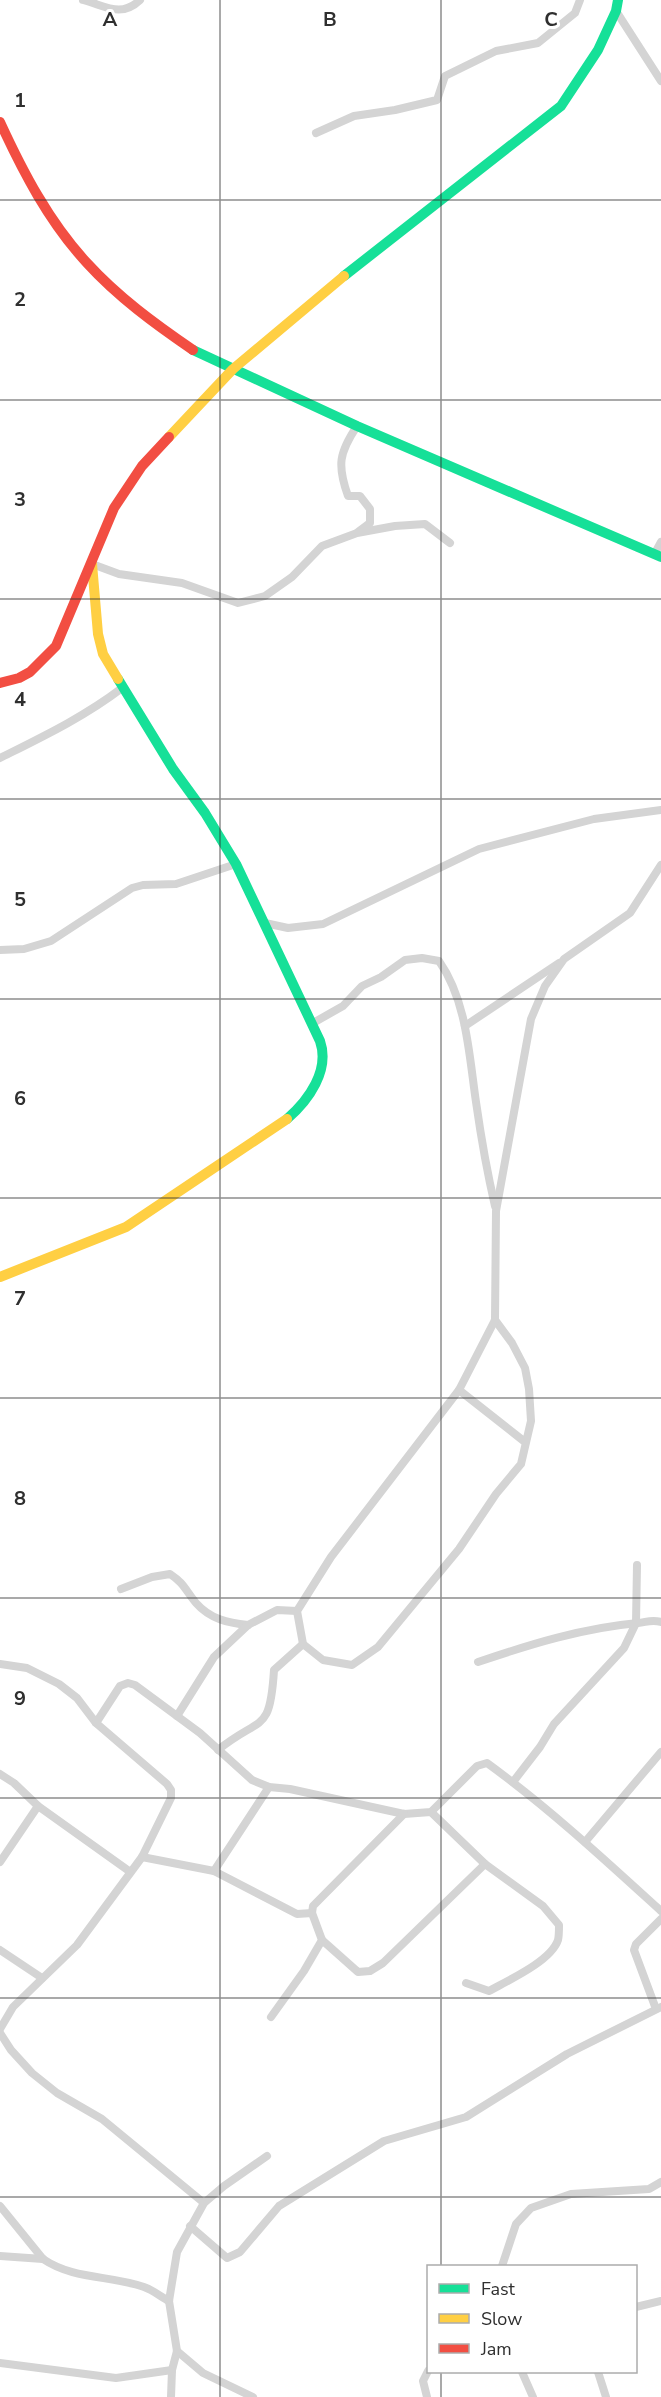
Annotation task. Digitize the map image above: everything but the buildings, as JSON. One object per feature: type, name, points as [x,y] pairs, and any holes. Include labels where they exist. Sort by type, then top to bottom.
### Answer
[{"type":"street","points":[[83,0],[122,11],[133,7],[140,0]]},
{"type":"street","points":[[316,133],[354,116],[395,110],[437,100],[445,76],[496,51],[538,43],[575,13],[580,0]]},
{"type":"street","points":[[617,5],[661,81]]},
{"type":"street","points":[[0,683],[19,678],[30,672],[56,646],[114,508],[142,466],[233,369],[344,276],[561,106],[598,50],[617,5]]},
{"type":"street","points":[[0,122],[40,201],[85,261],[147,318],[195,352],[357,426],[658,555],[661,542]]},
{"type":"street","points":[[357,426],[346,442],[339,459],[348,496],[360,496],[370,509],[370,523],[357,533]]},
{"type":"street","points":[[92,564],[118,574],[182,583],[238,603],[265,597],[292,577],[322,546],[357,533],[395,526],[425,524],[450,543]]},
{"type":"street","points":[[0,1277],[126,1227],[289,1118],[305,1102],[318,1080],[323,1051],[313,1023],[236,864],[122,688],[103,654],[98,634],[92,564]]},
{"type":"street","points":[[0,758],[69,723],[100,705],[122,688]]},
{"type":"street","points":[[265,923],[288,928],[323,924],[479,849],[594,819],[661,810]]},
{"type":"street","points":[[0,950],[24,949],[51,941],[132,888],[143,885],[176,884],[236,864]]},
{"type":"street","points":[[465,1026],[630,913],[661,865]]},
{"type":"street","points":[[313,1023],[343,1006],[362,986],[381,977],[405,960],[422,958],[439,961],[448,973],[465,1026],[476,1105],[496,1211]]},
{"type":"street","points":[[495,1320],[512,1343],[525,1368],[531,1421],[521,1464],[496,1494],[459,1549],[378,1647],[352,1665],[323,1660],[303,1644],[297,1611],[331,1557],[459,1390],[495,1320],[496,1211],[531,1019],[546,986],[564,959]]},
{"type":"street","points":[[459,1390],[525,1442]]},
{"type":"street","points":[[513,1782],[540,1747],[554,1724],[624,1647],[636,1623],[637,1565]]},
{"type":"street","points":[[121,1589],[152,1577],[170,1574],[183,1582],[196,1604],[216,1619],[248,1625]]},
{"type":"street","points":[[177,1716],[214,1657],[248,1625],[277,1610],[297,1611]]},
{"type":"street","points":[[478,1662],[577,1632],[630,1622],[653,1620],[661,1622]]},
{"type":"street","points":[[218,1750],[253,1729],[267,1716],[272,1701],[274,1670],[303,1644]]},
{"type":"street","points":[[0,1664],[27,1668],[59,1684],[77,1698],[96,1723],[167,1784],[171,1790],[171,1798],[142,1857],[129,1871],[77,1945],[13,2007],[0,2031],[32,2073],[57,2093],[102,2119],[204,2203]]},
{"type":"street","points":[[96,1723],[120,1686],[128,1683],[135,1685],[200,1733],[252,1780],[269,1787],[290,1789],[404,1814],[431,1812],[482,1764],[487,1763],[585,1842],[661,1911]]},
{"type":"street","points":[[585,1842],[661,1752]]},
{"type":"street","points":[[0,1774],[14,1783],[38,1806],[129,1871]]},
{"type":"street","points":[[214,1871],[269,1787]]},
{"type":"street","points":[[0,1862],[38,1806]]},
{"type":"street","points":[[431,1812],[485,1864],[543,1906],[559,1925],[558,1940],[546,1957],[489,1991],[466,1983]]},
{"type":"street","points":[[404,1814],[313,1906],[312,1913],[322,1940],[358,1972],[370,1971],[382,1963],[485,1864]]},
{"type":"street","points":[[142,1857],[214,1871],[297,1914],[312,1913]]},
{"type":"street","points":[[190,2226],[227,2258],[234,2257],[279,2206],[384,2141],[466,2117],[567,2054],[659,2008],[634,1950],[636,1944],[661,1918]]},
{"type":"street","points":[[271,2017],[304,1971],[322,1940]]},
{"type":"street","points":[[0,1950],[42,1978]]},
{"type":"street","points":[[171,2397],[172,2370],[177,2351],[169,2301],[177,2252],[204,2203],[267,2156]]},
{"type":"street","points":[[502,2265],[516,2224],[531,2208],[571,2194],[649,2190],[661,2182]]},
{"type":"street","points":[[0,2206],[43,2259]]},
{"type":"street","points":[[0,2256],[43,2259],[73,2274],[144,2287],[169,2301]]},
{"type":"street","points":[[637,2307],[661,2301]]},
{"type":"street","points":[[177,2351],[203,2373],[253,2397]]},
{"type":"street","points":[[0,2363],[116,2378],[172,2370]]},
{"type":"street","points":[[427,2373],[423,2381],[427,2397]]},
{"type":"street","points":[[522,2373],[534,2397]]},
{"type":"street","points":[[598,2373],[606,2397]]},
{"type":"traffic: fast","points":[[344,276],[561,106],[598,50],[616,11],[618,0]]},
{"type":"traffic: fast","points":[[193,350],[357,426],[661,557]]},
{"type":"traffic: fast","points":[[118,679],[173,769],[205,813],[236,864],[320,1041],[322,1063],[316,1084],[303,1103],[287,1119]]},
{"type":"traffic: slow","points":[[169,437],[233,369],[344,276]]},
{"type":"traffic: slow","points":[[92,564],[98,634],[103,654],[118,679]]},
{"type":"traffic: slow","points":[[0,1277],[126,1227],[287,1119]]},
{"type":"traffic: jam","points":[[0,122],[38,196],[73,247],[124,299],[193,350]]},
{"type":"traffic: jam","points":[[0,683],[19,678],[30,672],[56,646],[114,508],[142,466],[169,437]]}]
